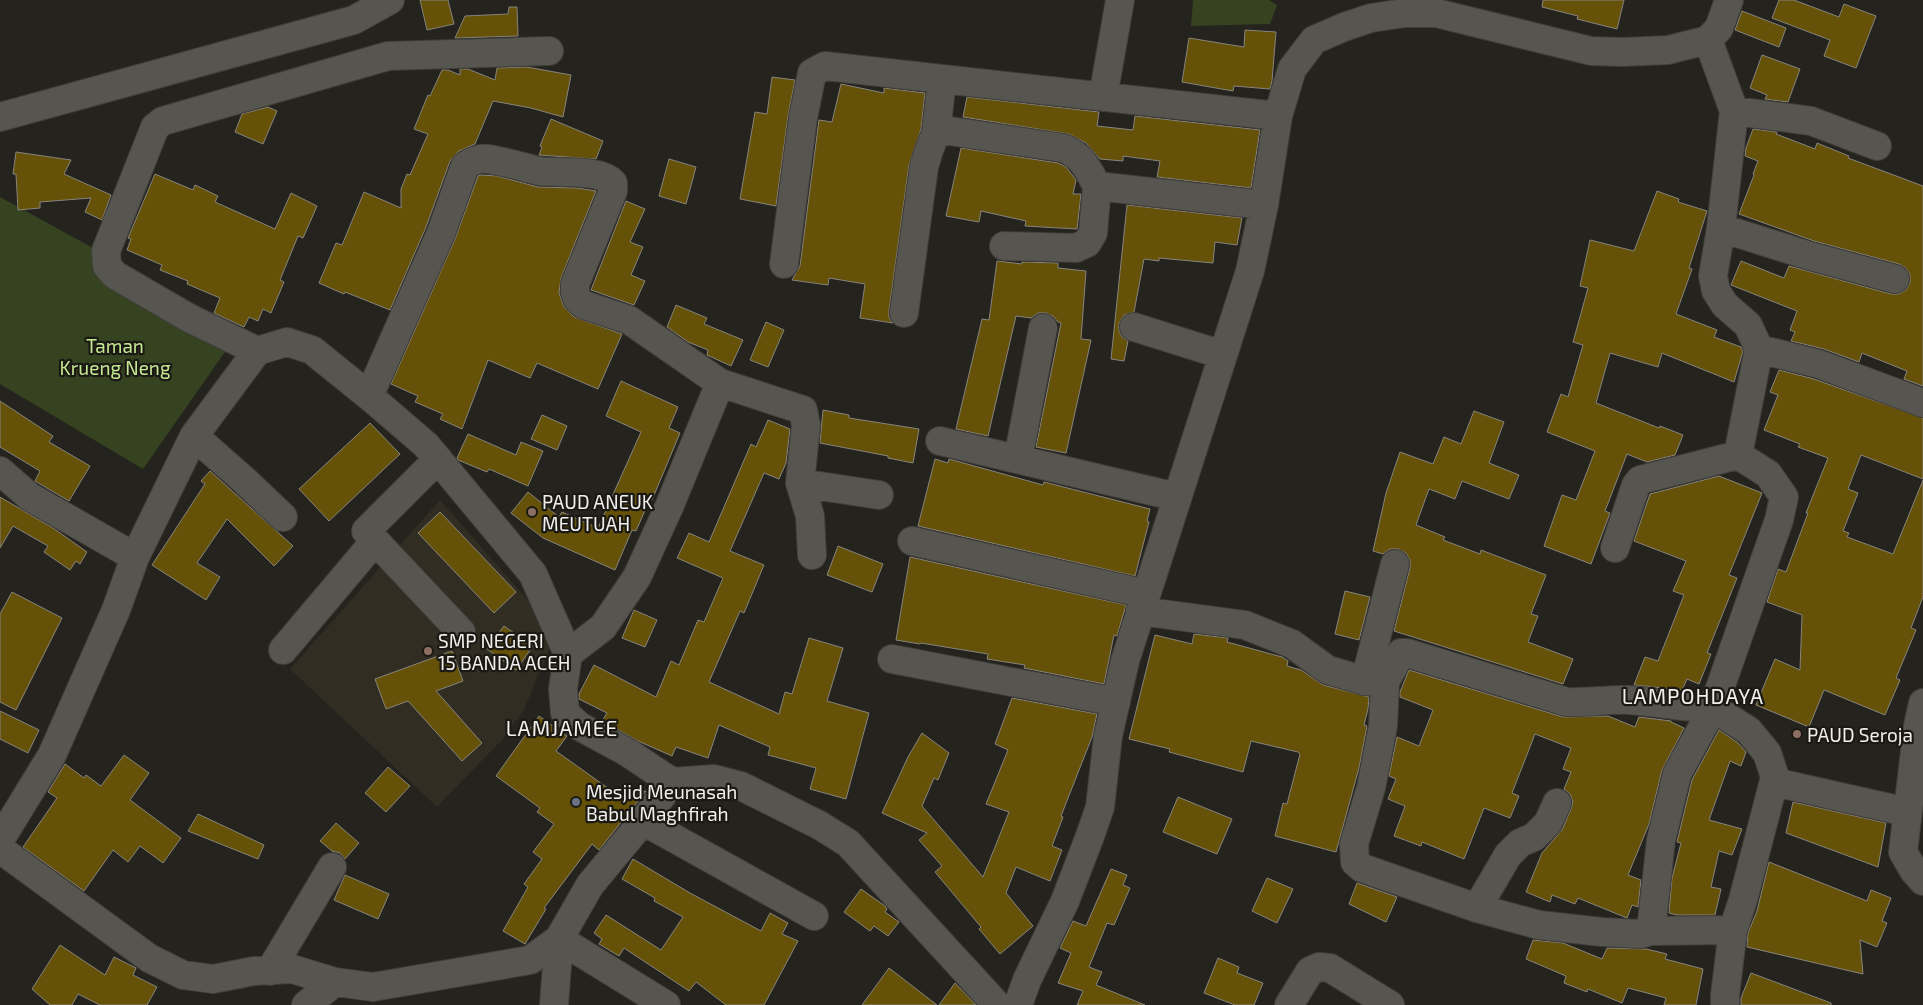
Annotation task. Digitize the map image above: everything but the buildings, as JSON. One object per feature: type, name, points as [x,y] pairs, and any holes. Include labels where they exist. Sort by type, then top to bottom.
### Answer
[{"type":"street","points":[[0,117],[354,20],[390,0]]},
{"type":"street","points":[[1103,97],[1120,0]]},
{"type":"street","points":[[1018,1005],[1027,980],[1065,901],[1100,807],[1108,736],[1125,661],[1250,271],[1264,205],[1278,116],[1292,69],[1314,40],[1371,18],[1405,13],[1436,13],[1590,50],[1623,52],[1668,50],[1708,40],[1719,28],[1729,0]]},
{"type":"street","points":[[1708,40],[1734,111],[1721,228],[1712,276],[1716,291],[1725,305],[1748,325],[1758,349],[1738,455]]},
{"type":"street","points":[[257,351],[189,318],[115,274],[107,266],[106,251],[154,127],[163,121],[388,56],[549,51]]},
{"type":"street","points":[[784,264],[803,118],[812,73],[826,66],[1278,116]]},
{"type":"street","points":[[904,313],[924,167],[928,150],[936,133],[942,79]]},
{"type":"street","points":[[1734,111],[1811,121],[1878,146]]},
{"type":"street","points":[[936,133],[950,131],[1063,148],[1075,153],[1085,165],[1097,186],[1093,233],[1087,243],[1076,248],[1004,246]]},
{"type":"street","points":[[369,396],[441,233],[465,166],[474,160],[485,158],[541,171],[569,171],[608,178],[613,183],[613,191],[576,284],[575,293],[578,300],[584,305],[629,320],[720,383],[802,410],[806,425],[800,483],[810,516],[812,555]]},
{"type":"street","points":[[1097,186],[1264,205]]},
{"type":"street","points":[[1721,228],[1810,256],[1896,279]]},
{"type":"street","points":[[1134,327],[1223,356]]},
{"type":"street","points":[[1018,459],[1043,328]]},
{"type":"street","points":[[0,840],[52,755],[116,610],[134,558],[194,436],[257,351],[287,342],[312,350],[426,445],[533,574],[568,654],[563,688],[565,713],[579,726],[627,752],[672,782],[714,779],[741,786],[819,825],[848,843],[997,1005]]},
{"type":"street","points":[[1758,349],[1819,364],[1923,403]]},
{"type":"street","points":[[568,654],[603,627],[637,577],[669,507],[720,383]]},
{"type":"street","points":[[194,436],[283,517]]},
{"type":"street","points":[[940,441],[1177,497]]},
{"type":"street","points":[[1615,548],[1636,485],[1640,480],[1738,455],[1768,474],[1784,497],[1779,520],[1713,708],[1677,774],[1661,840],[1651,931]]},
{"type":"street","points":[[438,459],[366,531],[461,632]]},
{"type":"street","points":[[0,471],[30,498],[134,558]]},
{"type":"street","points":[[800,483],[879,495]]},
{"type":"street","points":[[283,650],[375,540]]},
{"type":"street","points":[[912,541],[1143,602],[1244,625],[1292,644],[1328,670],[1375,682]]},
{"type":"street","points":[[1395,564],[1375,682],[1383,726],[1372,788],[1354,844],[1355,862],[1362,868],[1477,908],[1539,926],[1640,934],[1651,931],[1733,930]]},
{"type":"street","points":[[1375,682],[1401,653],[1407,653],[1567,702],[1627,700],[1693,708],[1713,708],[1749,731],[1767,753],[1775,777],[1743,900],[1733,930],[1725,1005]]},
{"type":"street","points":[[892,659],[1116,702]]},
{"type":"street","points":[[1923,702],[1918,726],[1903,852],[1923,881]]},
{"type":"street","points":[[0,849],[149,958],[183,975],[213,979],[254,971],[292,969],[372,996],[530,960],[559,938],[590,884],[643,821],[672,782]]},
{"type":"street","points":[[1774,782],[1907,812]]},
{"type":"street","points":[[1477,908],[1508,856],[1520,843],[1534,837],[1548,823],[1557,802]]},
{"type":"street","points":[[643,821],[814,916]]},
{"type":"street","points":[[270,971],[332,867]]},
{"type":"street","points":[[554,1005],[559,938]]},
{"type":"street","points":[[559,938],[666,1005]]},
{"type":"street","points":[[1290,1005],[1310,971],[1319,967],[1330,968],[1390,1005]]},
{"type":"street","points":[[306,1005],[335,982]]},
{"type":"shaded area","name":"SMP NEGERI 15 BANDA ACEH","points":[[440,500],[556,632],[524,710],[502,740],[437,807],[290,669]]},
{"type":"green space","points":[[1193,0],[1269,0],[1277,5],[1270,24],[1191,26]]},
{"type":"green space","name":"Taman Krueng Neng","points":[[0,197],[241,329],[143,469],[0,384]]},
{"type":"place","name":"PAUD ANEUK MEUTUAH","points":[[532,512]]},
{"type":"place","name":"SMP NEGERI 15 BANDA ACEH","points":[[428,651]]},
{"type":"place","name":"PAUD Seroja","points":[[1797,734]]},
{"type":"place","name":"Mesjid Meunasah Babul Maghfirah","points":[[576,802]]},
{"type":"district","name":"LAMPOHDAYA","points":[[1693,695]]},
{"type":"district","name":"LAMJAMEE","points":[[562,727]]}]
